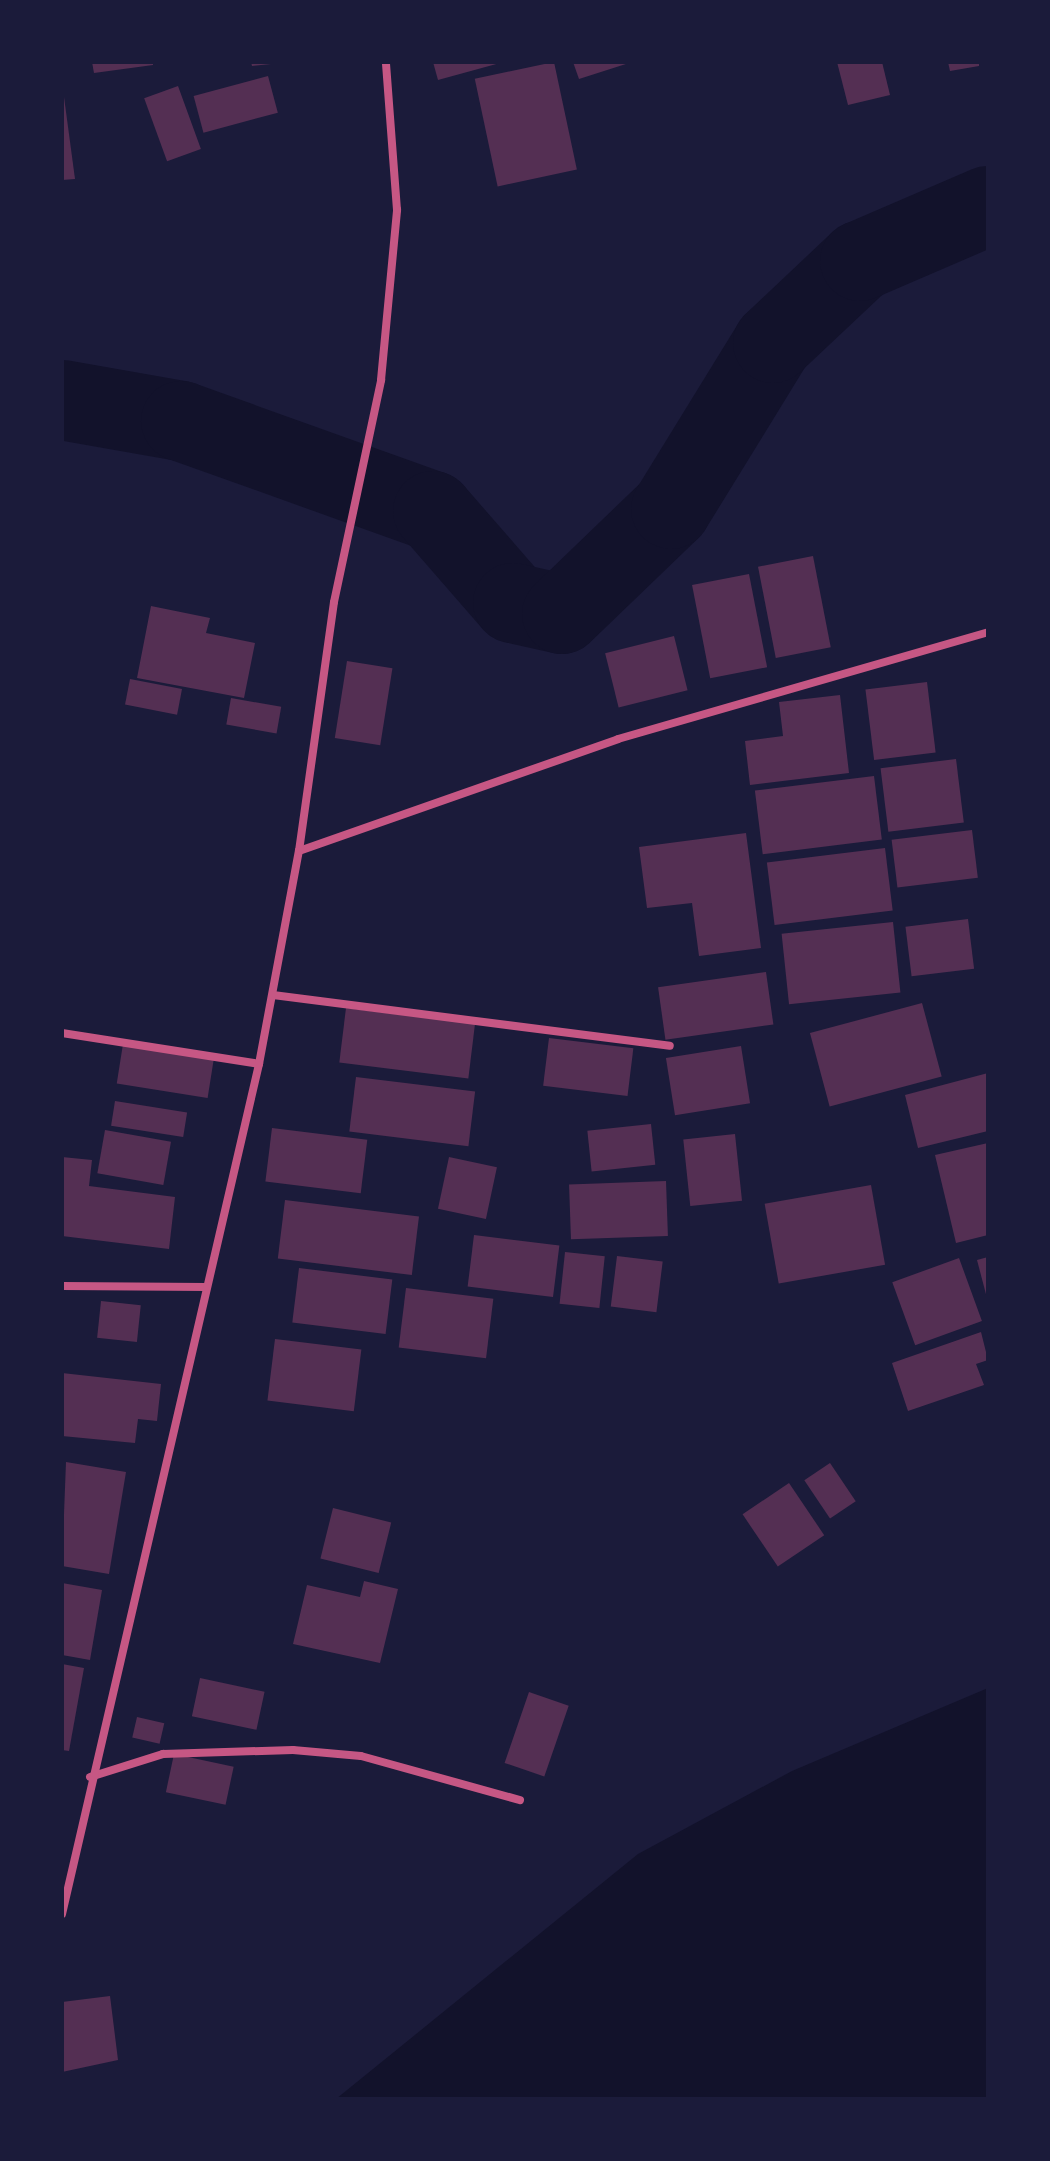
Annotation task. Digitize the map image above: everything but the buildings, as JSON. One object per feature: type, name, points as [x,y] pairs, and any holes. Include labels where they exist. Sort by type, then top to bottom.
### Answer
[{"type":"street","points":[[62,1914],[90,1777],[259,1064],[299,851],[334,602],[381,380],[397,210],[386,62]]},
{"type":"street","points":[[299,851],[618,739],[988,632]]},
{"type":"street","points":[[273,995],[670,1046]]},
{"type":"street","points":[[62,1033],[259,1064]]},
{"type":"street","points":[[62,1286],[206,1287]]},
{"type":"street","points":[[90,1777],[163,1754],[293,1750],[361,1756],[520,1800]]},
{"type":"shaded area","points":[[988,1688],[988,2099],[336,2099],[638,1854],[792,1771]]},
{"type":"waterway","points":[[62,400],[181,421],[433,511],[513,603],[562,614],[671,509],[773,343],[860,261],[988,206]]}]
